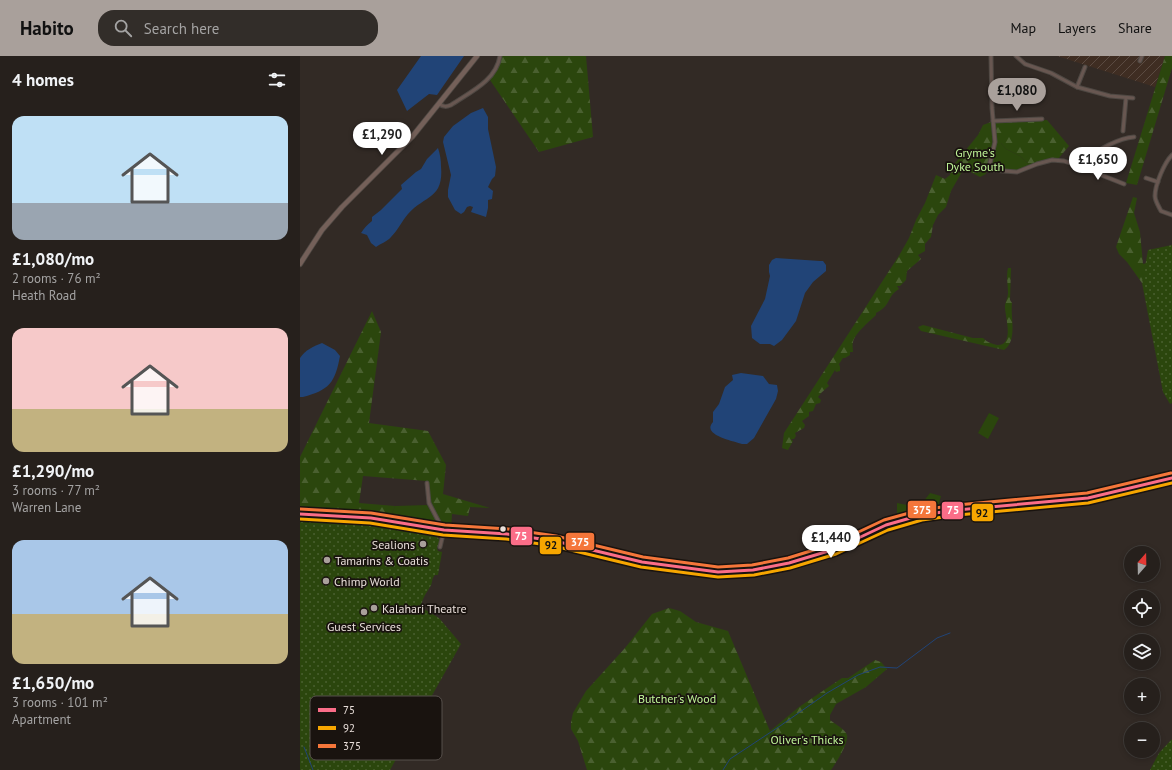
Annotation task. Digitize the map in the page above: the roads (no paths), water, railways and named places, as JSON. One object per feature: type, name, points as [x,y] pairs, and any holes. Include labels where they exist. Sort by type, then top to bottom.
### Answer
[{"type":"main road","points":[[300,264],[322,230],[342,207],[412,137],[477,56]]},
{"type":"main road","points":[[300,514],[371,518],[442,530],[508,534],[555,541],[642,562],[718,572],[753,570],[789,563],[834,549],[886,525],[916,516],[957,510],[1088,498],[1172,478]]},
{"type":"street","points":[[439,104],[447,107],[483,84],[496,69],[500,56]]},
{"type":"street","points":[[991,56],[995,142],[990,163],[991,170],[1017,172],[1052,160],[1064,161],[1124,184]]},
{"type":"street","points":[[1016,56],[1025,64],[1051,73],[1077,88],[1110,96],[1133,98]]},
{"type":"street","points":[[1140,61],[1142,56]]},
{"type":"street","points":[[1077,88],[1086,68]]},
{"type":"street","points":[[1123,131],[1126,98]]},
{"type":"street","points":[[993,121],[1042,119]]},
{"type":"street","points":[[1076,165],[1097,152],[1125,138],[1134,137]]},
{"type":"street","points":[[1172,155],[1167,160],[1158,182],[1155,197],[1161,211],[1172,215]]},
{"type":"street","points":[[1146,178],[1158,182]]},
{"type":"street","points":[[427,483],[429,503],[442,530],[442,542],[440,546]]},
{"type":"water","points":[[421,56],[464,56],[437,95],[429,94],[407,111],[397,90]]},
{"type":"water","points":[[483,108],[488,117],[488,129],[496,167],[495,176],[488,187],[493,191],[492,199],[488,200],[486,217],[471,212],[473,207],[470,206],[467,207],[461,214],[455,210],[448,197],[451,175],[443,142],[444,137],[453,126],[471,113]]},
{"type":"water","points":[[438,148],[441,159],[440,185],[432,195],[408,214],[389,239],[376,247],[371,243],[367,235],[361,233],[372,221],[372,217],[402,189],[401,185],[421,169],[427,159]]},
{"type":"water","points":[[776,258],[823,261],[826,265],[826,271],[813,282],[805,293],[796,321],[782,340],[774,346],[770,344],[760,344],[752,338],[751,326],[765,299],[770,276],[769,265],[772,260]]},
{"type":"water","points":[[322,343],[335,350],[340,356],[336,373],[325,388],[312,394],[300,397],[300,358],[307,351]]},
{"type":"water","points":[[741,373],[763,376],[769,384],[777,385],[778,391],[776,399],[754,438],[747,444],[742,444],[720,437],[711,430],[710,427],[713,422],[713,412],[719,404],[725,387],[733,380],[732,375]]},
{"type":"waterway","points":[[723,770],[730,759],[827,693],[858,675],[880,667],[897,668],[937,638],[950,633]]},
{"type":"waterway","points":[[304,747],[313,770]]},
{"type":"place","name":"Sealions","points":[[423,544]]},
{"type":"place","name":"Tamarins & Coatis","points":[[327,560]]},
{"type":"place","name":"Chimp World","points":[[326,581]]},
{"type":"place","name":"Kalahari Theatre","points":[[374,608]]},
{"type":"place","name":"Guest Services","points":[[364,612]]},
{"type":"park label","name":"Gryme's Dyke South","points":[[975,159]]},
{"type":"park label","name":"Butcher's Wood","points":[[677,698]]},
{"type":"park label","name":"Oliver's Thicks","points":[[807,739]]}]
